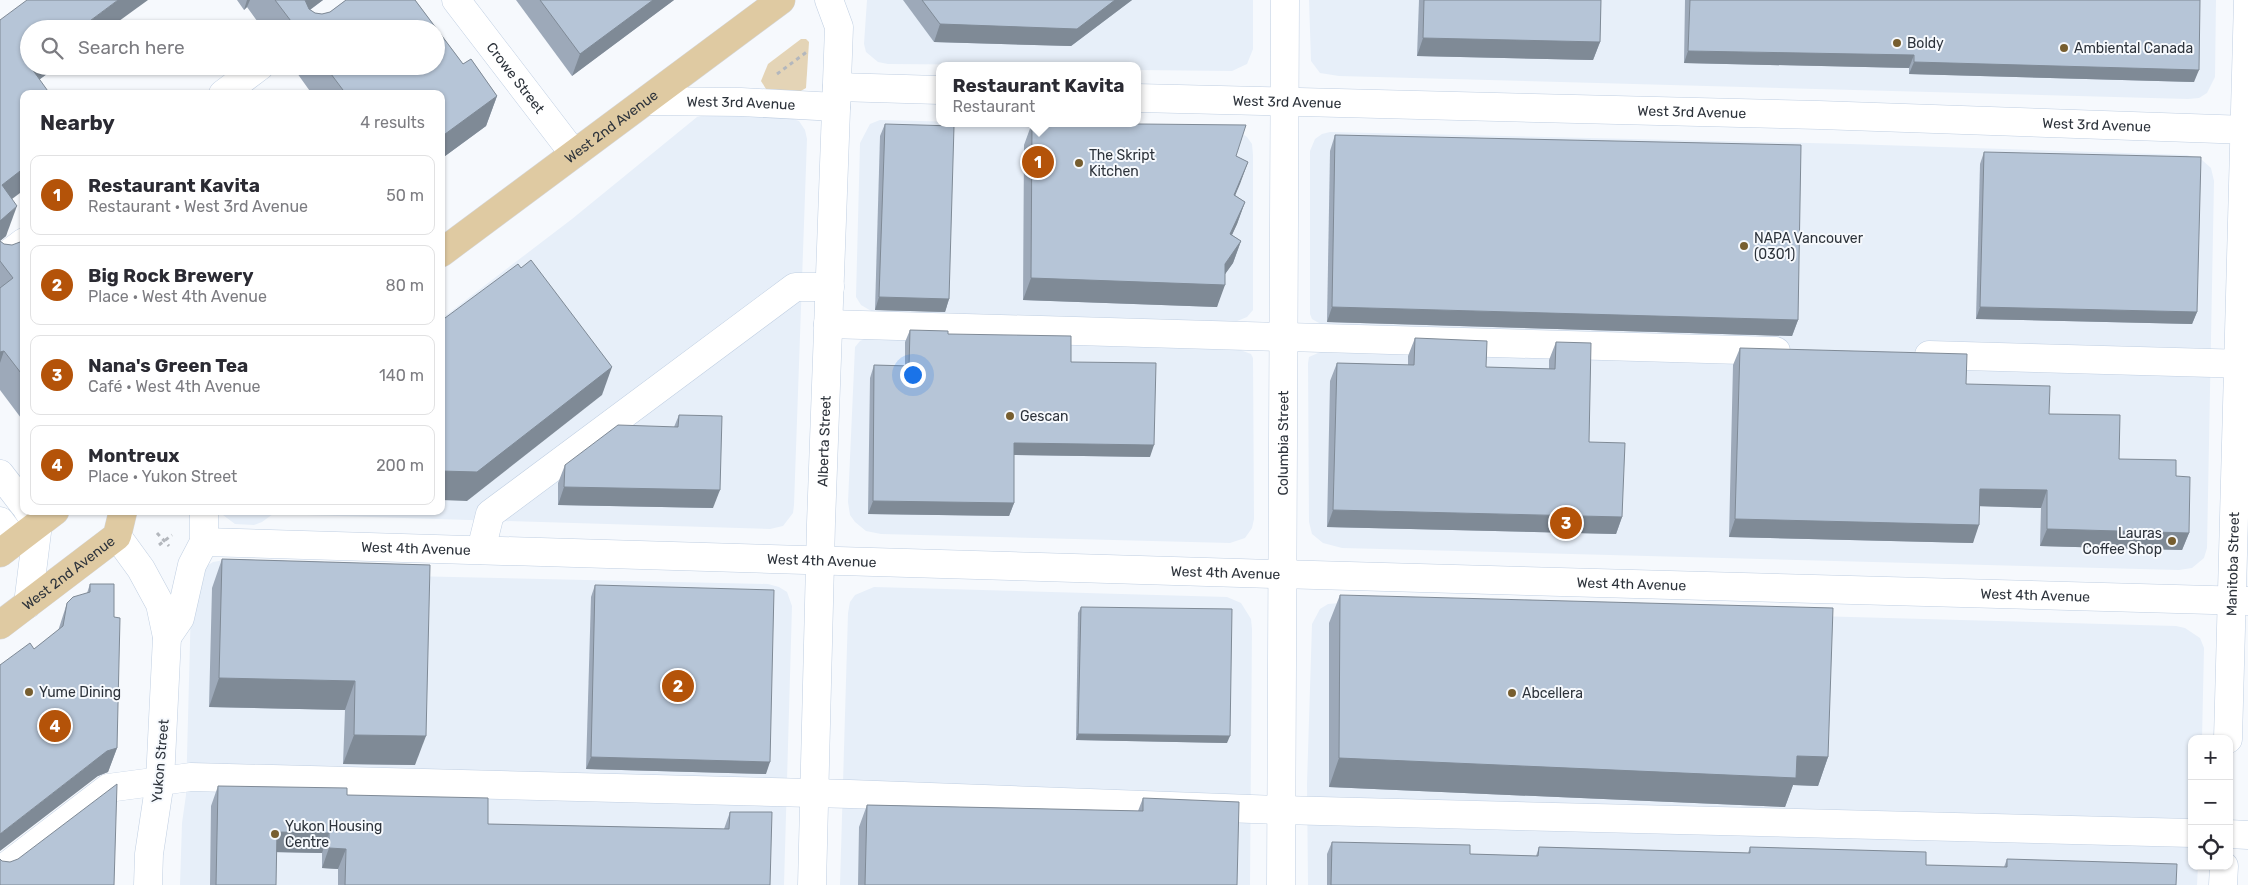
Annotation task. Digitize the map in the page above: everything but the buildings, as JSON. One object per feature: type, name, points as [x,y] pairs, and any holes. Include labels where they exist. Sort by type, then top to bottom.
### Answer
[{"type":"main road","name":"West 2nd Avenue","points":[[445,250],[529,185],[574,154],[781,0]]},
{"type":"main road","points":[[5,538],[34,515]]},
{"type":"main road","name":"West 2nd Avenue","points":[[0,625],[28,604],[120,524]]},
{"type":"street","name":"Crowe Street","points":[[456,0],[574,154]]},
{"type":"street","name":"Alberta Street","points":[[812,885],[820,560],[839,27],[828,0]]},
{"type":"street","name":"Columbia Street","points":[[1281,885],[1284,0]]},
{"type":"street","name":"Manitoba Street","points":[[2228,735],[2240,601],[2248,0]]},
{"type":"street","points":[[228,90],[248,75]]},
{"type":"street","name":"West 3rd Avenue","points":[[646,101],[741,102],[936,90]]},
{"type":"street","name":"West 3rd Avenue","points":[[1141,98],[1819,115],[2246,130]]},
{"type":"street","points":[[0,260],[20,245]]},
{"type":"street","points":[[481,550],[490,514],[795,287],[830,287]]},
{"type":"street","points":[[828,324],[1796,351]]},
{"type":"street","points":[[1906,354],[2244,364]]},
{"type":"street","points":[[0,474],[20,496]]},
{"type":"street","points":[[28,604],[36,515]]},
{"type":"street","name":"Yukon Street","points":[[167,637],[180,618],[192,565],[204,542],[204,515]]},
{"type":"street","name":"Yukon Street","points":[[120,524],[160,604],[167,637],[160,781],[149,854],[148,885]]},
{"type":"street","name":"West 4th Avenue","points":[[204,542],[2240,601]]},
{"type":"street","points":[[0,870],[108,788],[190,777],[815,794],[1281,810],[2188,833]]},
{"type":"street","points":[[2233,834],[2248,834]]},
{"type":"street","points":[[2223,885],[2224,870]]},
{"type":"path","points":[[770,79],[808,50]]},
{"type":"shaded area","points":[[867,0],[1253,0],[1253,49],[1247,64],[1232,71],[1141,70],[1141,62],[936,62],[936,64],[888,64],[878,62],[866,52],[864,44]]},
{"type":"shaded area","points":[[1309,0],[2216,0],[2215,77],[2207,93],[2199,98],[2188,99],[1339,76],[1320,73],[1311,61]]},
{"type":"shaded area","points":[[801,39],[806,39],[809,42],[806,88],[799,92],[766,89],[761,81],[768,64]]},
{"type":"shaded area","points":[[705,115],[781,115],[799,121],[805,130],[807,139],[794,505],[793,513],[783,526],[770,529],[306,515],[445,515],[445,316],[572,219],[697,117]]},
{"type":"shaded area","points":[[880,120],[936,121],[936,127],[1157,127],[1240,132],[1247,137],[1252,144],[1253,155],[1253,310],[1247,317],[1235,322],[1235,348],[1251,354],[1253,358],[1254,519],[1252,528],[1245,538],[1230,543],[881,534],[866,531],[855,522],[850,515],[848,502],[855,347],[860,341],[871,336],[873,312],[861,305],[856,297],[860,143],[870,124]]},
{"type":"shaded area","points":[[1330,132],[1850,144],[2187,155],[2202,160],[2211,168],[2214,181],[2207,548],[2204,558],[2192,568],[2179,570],[1342,548],[1323,543],[1312,534],[1309,522],[1308,363],[1309,357],[1327,349],[1326,327],[1312,319],[1310,314],[1310,151],[1315,139],[1322,134]]},
{"type":"shaded area","points":[[223,515],[272,515],[254,525],[235,524]]},
{"type":"shaded area","points":[[255,560],[272,573],[768,584],[779,587],[787,592],[792,606],[784,885],[180,885],[182,823],[186,795],[191,604],[205,567],[213,562]]},
{"type":"shaded area","points":[[874,587],[1227,597],[1241,603],[1251,619],[1252,629],[1250,885],[840,885],[848,613],[850,602],[855,595]]},
{"type":"shaded area","points":[[1328,604],[2176,626],[2185,628],[2200,638],[2204,648],[2202,735],[2188,735],[2188,870],[2198,870],[2197,885],[1308,885],[1307,784],[1312,624],[1320,609]]},
{"type":"place","name":"Boldy","points":[[1897,43]]},
{"type":"place","name":"Ambiental Canada","points":[[2064,48]]},
{"type":"place","name":"Restaurant Kavita","points":[[1038,162]]},
{"type":"place","name":"The Skript Kitchen","points":[[1079,163]]},
{"type":"place","name":"NAPA Vancouver (0301)","points":[[1744,246]]},
{"type":"place","name":"Gescan","points":[[1010,416]]},
{"type":"place","name":"Nana's Green Tea","points":[[1566,523]]},
{"type":"place","name":"Lauras Coffee Shop","points":[[2172,541]]},
{"type":"place","name":"Big Rock Brewery","points":[[678,686]]},
{"type":"place","name":"Yume Dining","points":[[29,692]]},
{"type":"place","name":"Abcellera","points":[[1512,693]]},
{"type":"place","name":"Montreux","points":[[55,726]]},
{"type":"place","name":"Yukon Housing Centre","points":[[275,834]]}]
